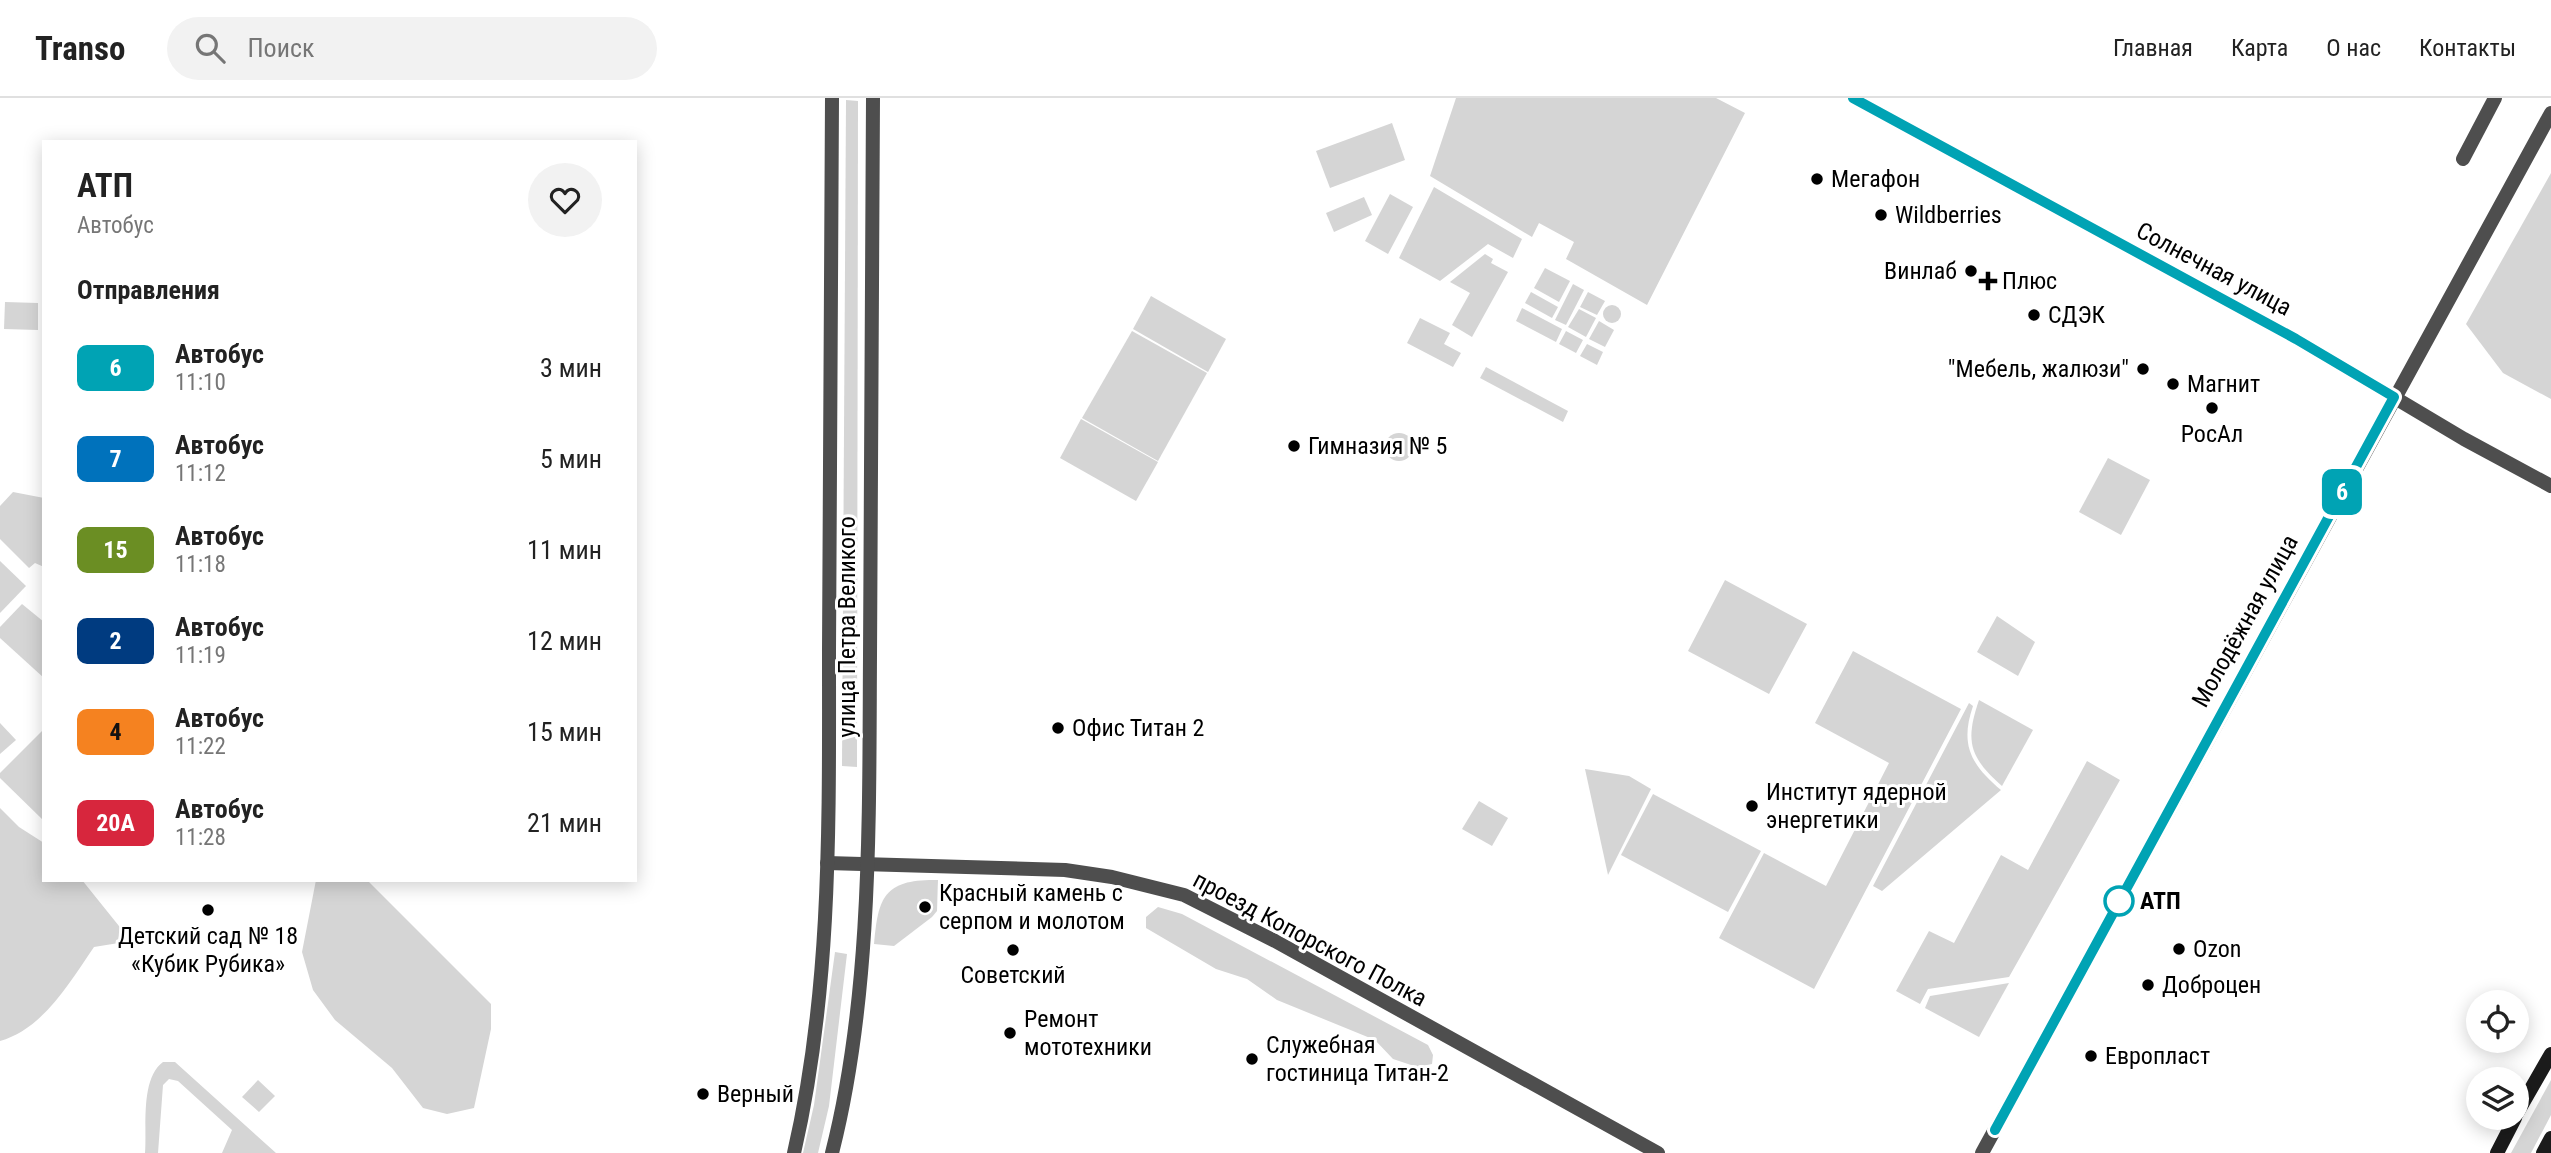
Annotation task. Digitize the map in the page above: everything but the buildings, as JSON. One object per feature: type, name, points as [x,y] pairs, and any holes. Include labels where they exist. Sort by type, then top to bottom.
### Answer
[{"type":"main road","points":[[2529,1094],[2551,1054]]},
{"type":"main road","points":[[2497,1153],[2509,1130]]},
{"type":"main road","points":[[2543,1153],[2551,1138]]},
{"type":"street","name":"улица Петра Великого","points":[[794,1153],[806,1099],[819,1015],[827,863],[832,98]]},
{"type":"street","name":"улица Петра Великого","points":[[832,1153],[846,1100],[856,1013],[867,864],[873,98]]},
{"type":"street","name":"Солнечная улица","points":[[1853,98],[2296,339],[2464,439],[2551,486]]},
{"type":"street","points":[[2463,159],[2495,98]]},
{"type":"street","name":"Молодёжная улица","points":[[1982,1153],[2551,113]]},
{"type":"street","name":"проезд Копорского Полка","points":[[827,863],[1065,870],[1111,877],[1184,895],[1275,941],[1658,1153]]},
{"type":"shaded area","points":[[1456,98],[1716,98],[1745,113],[1647,305],[1566,259],[1574,242],[1539,223],[1532,237],[1430,176]]},
{"type":"shaded area","points":[[846,100],[858,101],[857,767],[842,766]]},
{"type":"shaded area","points":[[1392,123],[1405,160],[1330,188],[1316,151]]},
{"type":"shaded area","points":[[2551,173],[2551,399],[2503,373],[2466,324]]},
{"type":"shaded area","points":[[1434,187],[1522,239],[1513,258],[1488,244],[1440,281],[1399,258]]},
{"type":"shaded area","points":[[1390,194],[1413,207],[1388,254],[1365,241]]},
{"type":"shaded area","points":[[1364,197],[1372,215],[1334,232],[1326,213]]},
{"type":"shaded area","points":[[1485,254],[1493,259],[1491,263],[1508,272],[1472,337],[1452,325],[1470,293],[1450,282]]},
{"type":"shaded area","points":[[1545,268],[1570,281],[1559,302],[1534,288]]},
{"type":"shaded area","points":[[1573,284],[1584,290],[1566,325],[1555,320]]},
{"type":"shaded area","points":[[1531,292],[1558,307],[1552,318],[1525,303]]},
{"type":"shaded area","points":[[1588,292],[1605,301],[1597,315],[1580,307]]},
{"type":"shaded area","points":[[1151,296],[1226,339],[1208,372],[1133,329]]},
{"type":"shaded area","points":[[5,302],[38,303],[38,330],[4,329]]},
{"type":"shaded area","points":[[1608,305],[1616,305],[1621,314],[1619,321],[1608,323],[1603,318],[1603,310]]},
{"type":"shaded area","points":[[1522,308],[1562,329],[1556,342],[1516,321]]},
{"type":"shaded area","points":[[1579,309],[1596,318],[1586,337],[1568,327]]},
{"type":"shaded area","points":[[1420,318],[1450,333],[1444,344],[1461,353],[1453,367],[1407,343]]},
{"type":"shaded area","points":[[1599,321],[1614,330],[1605,347],[1589,339]]},
{"type":"shaded area","points":[[1132,331],[1207,373],[1158,461],[1082,418]]},
{"type":"shaded area","points":[[1566,331],[1583,340],[1576,353],[1559,344]]},
{"type":"shaded area","points":[[1587,344],[1603,352],[1597,365],[1580,356]]},
{"type":"shaded area","points":[[1486,367],[1568,411],[1563,422],[1480,378]]},
{"type":"shaded area","points":[[1081,419],[1158,462],[1136,501],[1060,458]]},
{"type":"shaded area","points":[[1399,433],[1409,437],[1413,447],[1409,457],[1399,461],[1389,457],[1385,447],[1389,437]]},
{"type":"shaded area","points":[[2108,458],[2150,480],[2121,535],[2079,512]]},
{"type":"shaded area","points":[[13,492],[42,498],[42,566],[35,563],[29,568],[0,539],[0,506]]},
{"type":"shaded area","points":[[0,561],[26,586],[0,613]]},
{"type":"shaded area","points":[[1725,580],[1807,624],[1769,694],[1688,651]]},
{"type":"shaded area","points":[[22,604],[42,620],[42,676],[0,638],[0,627]]},
{"type":"shaded area","points":[[1997,616],[2035,642],[2018,676],[1977,652]]},
{"type":"shaded area","points":[[1853,651],[1961,709],[1814,989],[1719,938],[1764,853],[1826,886],[1889,763],[1815,723]]},
{"type":"shaded area","points":[[1979,700],[2033,730],[2002,786],[1983,766],[1973,748],[1972,727]]},
{"type":"shaded area","points":[[1969,703],[1973,706],[1968,732],[1970,753],[1982,771],[2001,790],[1882,891],[1873,886]]},
{"type":"shaded area","points":[[0,723],[16,740],[0,754]]},
{"type":"shaded area","points":[[42,731],[42,819],[0,778],[0,773]]},
{"type":"shaded area","points":[[2087,761],[2120,780],[2009,977],[1928,989],[1920,1004],[1896,991],[1929,931],[1954,943],[2001,855],[2028,870]]},
{"type":"shaded area","points":[[1585,769],[1629,776],[1651,789],[1608,875]]},
{"type":"shaded area","points":[[1653,794],[1761,851],[1728,912],[1621,855]]},
{"type":"shaded area","points":[[1479,801],[1508,818],[1492,846],[1462,829]]},
{"type":"shaded area","points":[[0,808],[19,827],[42,842],[42,882],[84,882],[131,941],[94,947],[65,989],[42,1015],[15,1035],[0,1041]]},
{"type":"shaded area","points":[[938,880],[937,911],[932,917],[894,946],[874,944],[878,914],[888,894],[906,883]]},
{"type":"shaded area","points":[[316,882],[369,882],[491,1004],[491,1029],[474,1108],[447,1114],[423,1108],[392,1068],[335,1020],[313,990],[302,952]]},
{"type":"shaded area","points":[[1158,907],[1182,914],[1428,1045],[1433,1055],[1432,1064],[1417,1067],[1393,1059],[1375,1040],[1277,1000],[1247,979],[1216,969],[1146,928],[1146,917]]},
{"type":"shaded area","points":[[835,952],[847,954],[829,1106],[818,1153],[803,1153],[814,1105]]},
{"type":"shaded area","points":[[2009,983],[1979,1037],[1925,1008],[1930,996]]},
{"type":"shaded area","points":[[163,1062],[175,1062],[276,1153],[222,1153],[232,1130],[178,1081],[169,1079],[163,1085],[158,1153],[145,1153],[148,1091],[156,1070]]},
{"type":"shaded area","points":[[258,1080],[275,1096],[259,1112],[242,1097]]},
{"type":"shaded area","points":[[2551,1080],[2551,1115],[2531,1153],[2511,1153],[2524,1130],[2529,1130],[2529,1120]]},
{"type":"bus line","name":"6","points":[[1853,98],[2058,212],[2296,339],[2394,397],[1995,1130]]},
{"type":"place","name":"Мегафон","points":[[1817,179]]},
{"type":"place","name":"Wildberries","points":[[1881,215]]},
{"type":"place","name":"Винлаб","points":[[1971,271]]},
{"type":"place","name":"Плюс","points":[[1988,281]]},
{"type":"place","name":"СДЭК","points":[[2034,315]]},
{"type":"place","name":"\"Мебель, жалюзи\"","points":[[2143,369]]},
{"type":"place","name":"Магнит","points":[[2173,384]]},
{"type":"place","name":"РосАл","points":[[2212,408]]},
{"type":"place","name":"Гимназия № 5","points":[[1294,446]]},
{"type":"place","name":"Офис Титан 2","points":[[1058,728]]},
{"type":"place","name":"Институт ядерной энергетики","points":[[1752,806]]},
{"type":"place","name":"АТП","points":[[2119,901]]},
{"type":"place","name":"Красный камень с серпом и молотом","points":[[925,907]]},
{"type":"place","name":"Детский сад № 18 «Кубик Рубика»","points":[[208,910]]},
{"type":"place","name":"Ozon","points":[[2179,949]]},
{"type":"place","name":"Советский","points":[[1013,950]]},
{"type":"place","name":"Доброцен","points":[[2148,985]]},
{"type":"place","name":"Ремонт мототехники","points":[[1010,1033]]},
{"type":"place","name":"Европласт","points":[[2091,1056]]},
{"type":"place","name":"Служебная гостиница Титан-2","points":[[1252,1059]]},
{"type":"place","name":"Верный","points":[[703,1094]]}]
